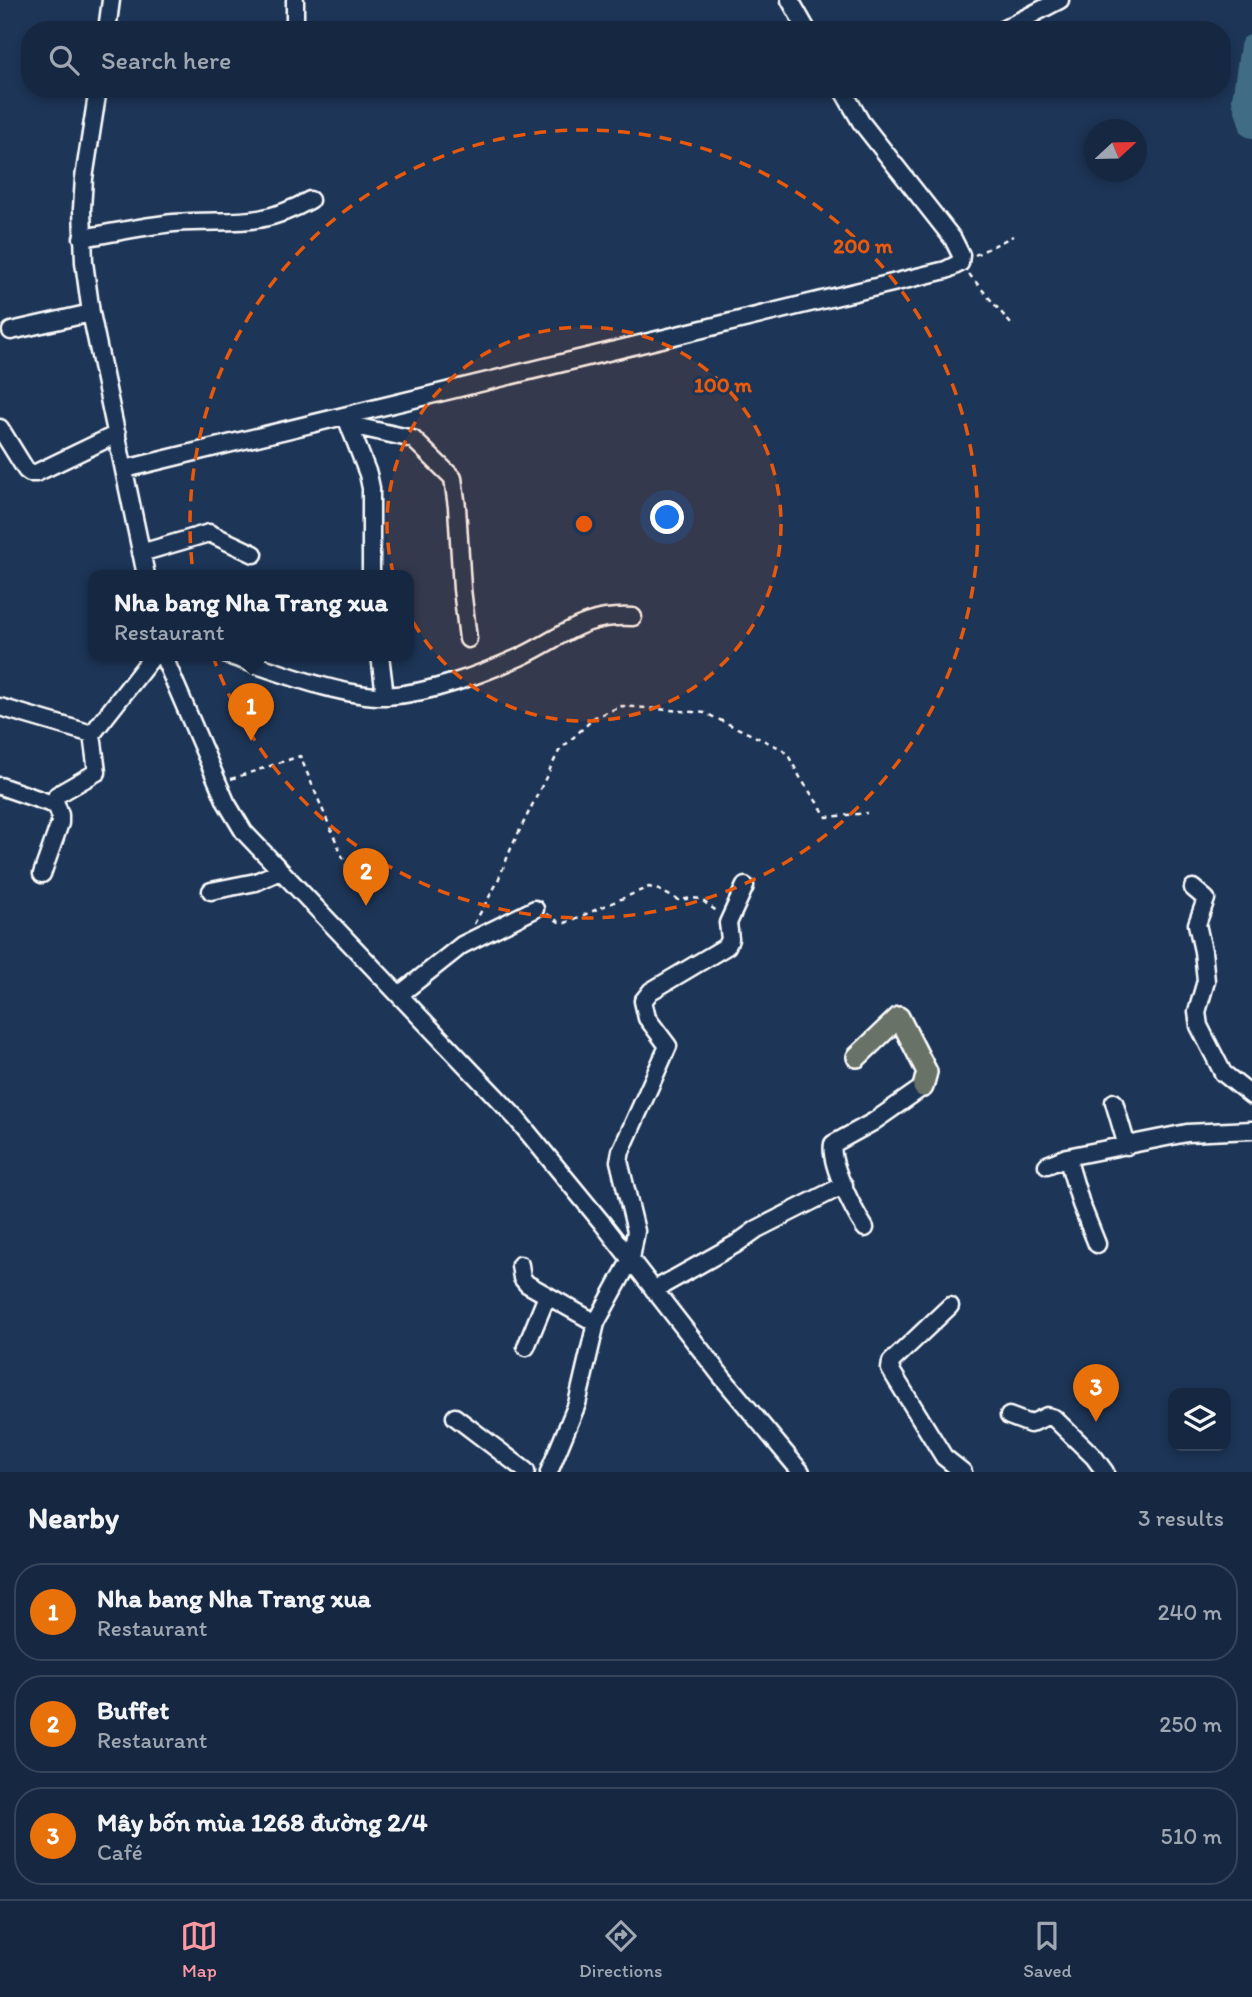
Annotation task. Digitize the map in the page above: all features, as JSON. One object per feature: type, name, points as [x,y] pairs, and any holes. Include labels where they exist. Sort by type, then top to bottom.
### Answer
[{"type":"main road","points":[[857,1057],[900,1017],[927,1072],[923,1087]]},
{"type":"street","points":[[108,21],[111,0]]},
{"type":"street","points":[[295,0],[295,21]]},
{"type":"street","points":[[790,0],[802,21]]},
{"type":"street","points":[[1019,21],[1060,0]]},
{"type":"street","points":[[97,98],[84,178],[82,238],[90,313],[145,570]]},
{"type":"street","points":[[125,469],[347,420],[946,270],[960,263],[961,255],[953,239],[861,122],[850,98]]},
{"type":"street","points":[[82,238],[170,223],[223,223],[268,219],[310,200]]},
{"type":"street","points":[[11,331],[90,313]]},
{"type":"street","points":[[347,420],[371,488],[371,570]]},
{"type":"street","points":[[347,420],[413,439],[453,478],[468,639]]},
{"type":"street","points":[[0,428],[30,473],[36,473],[117,435]]},
{"type":"street","points":[[141,553],[209,533],[254,554]]},
{"type":"street","points":[[246,661],[338,690],[385,696],[480,674],[524,655],[587,621],[615,616],[634,617]]},
{"type":"street","points":[[42,874],[60,823],[60,815],[55,805],[57,795],[97,772],[92,734],[149,661]]},
{"type":"street","points":[[166,661],[230,810],[244,832],[516,1118],[801,1472]]},
{"type":"street","points":[[381,661],[385,696]]},
{"type":"street","points":[[0,707],[92,734]]},
{"type":"street","points":[[0,786],[55,805]]},
{"type":"street","points":[[211,891],[256,882],[280,871]]},
{"type":"street","points":[[549,1472],[577,1404],[596,1323],[631,1259],[636,1231],[619,1161],[668,1046],[647,1018],[643,1001],[651,991],[727,946],[730,939],[728,923],[745,886]]},
{"type":"street","points":[[1193,888],[1206,899],[1197,924],[1206,981],[1197,1012],[1199,1026],[1223,1073],[1252,1096]]},
{"type":"street","points":[[399,995],[462,945],[535,909]]},
{"type":"street","points":[[865,1228],[833,1157],[833,1144],[873,1122],[923,1087]]},
{"type":"street","points":[[1114,1102],[1127,1146]]},
{"type":"street","points":[[1047,1165],[1067,1157],[1187,1133],[1252,1130]]},
{"type":"street","points":[[1067,1157],[1097,1244]]},
{"type":"street","points":[[654,1290],[737,1244],[757,1229],[844,1185]]},
{"type":"street","points":[[520,1265],[524,1281],[596,1323]]},
{"type":"street","points":[[526,1347],[547,1296]]},
{"type":"street","points":[[950,1306],[891,1362],[890,1369],[944,1457],[963,1472]]},
{"type":"street","points":[[1009,1416],[1030,1424],[1047,1416],[1054,1418],[1094,1457],[1105,1472]]},
{"type":"street","points":[[455,1417],[527,1472]]},
{"type":"path","points":[[1011,324],[960,263],[1013,236]]},
{"type":"path","points":[[462,945],[497,883],[517,834],[559,751],[595,717],[608,711],[630,706],[705,713],[782,749],[827,817],[867,813]]},
{"type":"path","points":[[218,783],[300,756],[356,891]]},
{"type":"path","points":[[535,909],[539,908],[555,920],[565,923],[649,887],[678,900],[701,899],[728,923]]},
{"type":"waterway","points":[[1252,47],[1244,99],[1252,126]]},
{"type":"place","name":"Nha bang Nha Trang xua","points":[[251,741]]},
{"type":"place","name":"Buffet","points":[[366,906]]},
{"type":"place","name":"Mây bốn mùa 1268 đường 2/4","points":[[1096,1422]]}]
